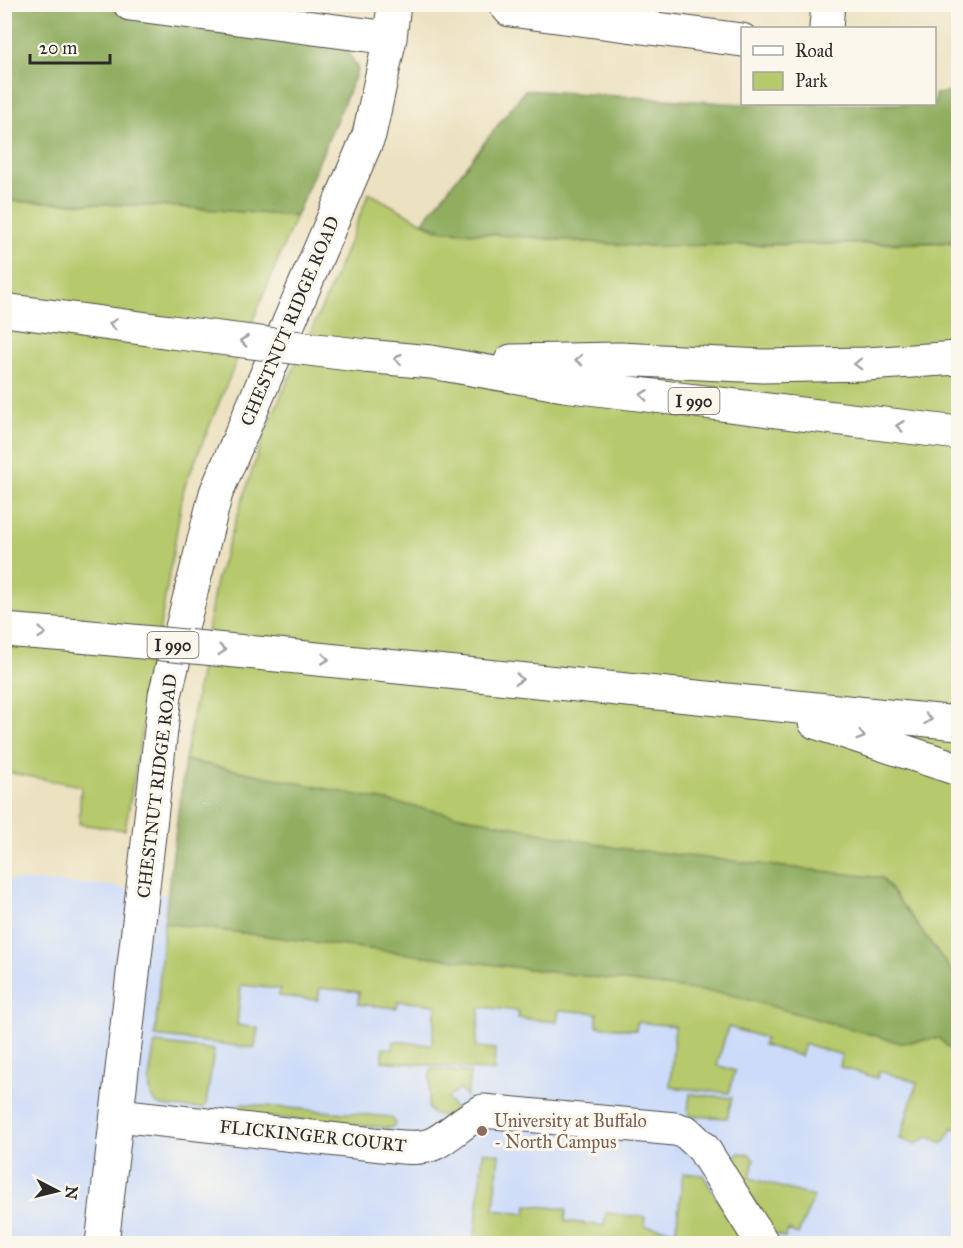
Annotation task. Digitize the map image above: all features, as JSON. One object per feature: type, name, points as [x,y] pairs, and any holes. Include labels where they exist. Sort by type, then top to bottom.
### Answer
[{"type":"main road","points":[[130,4],[390,38]]},
{"type":"main road","name":"CHESTNUT RIDGE ROAD","points":[[102,1244],[165,695],[216,493],[369,135],[390,38],[394,4]]},
{"type":"main road","points":[[505,4],[510,10],[741,40]]},
{"type":"main road","points":[[826,27],[828,4]]},
{"type":"main road","name":"I 990","points":[[4,310],[365,356],[431,362],[564,385],[958,433]]},
{"type":"main road","points":[[431,362],[619,359],[772,366],[866,364],[958,358]]},
{"type":"main road","name":"I 990","points":[[4,630],[958,723]]},
{"type":"main road","points":[[744,701],[958,769]]},
{"type":"main road","name":"FLICKINGER COURT","points":[[118,1114],[416,1147],[434,1144],[473,1115],[483,1111],[675,1129],[686,1132],[703,1148],[763,1244]]},
{"type":"shaded area","name":"University at Buffalo - North Campus","points":[[4,880],[102,885],[939,1003],[958,1019],[958,1243],[5,1243]]},
{"type":"green space","points":[[4,5],[130,5],[335,31],[358,69],[296,216],[164,206],[5,201]]},
{"type":"green space","points":[[525,90],[741,105],[936,105],[936,94],[958,92],[958,240],[638,246],[441,230],[423,222]]},
{"type":"green space","points":[[369,193],[436,230],[638,246],[949,243],[958,240],[958,980],[882,878],[615,848],[185,760],[216,581],[265,431],[331,287]]},
{"type":"green space","points":[[4,201],[164,206],[296,216],[184,488],[125,830],[79,824],[81,786],[5,772]]},
{"type":"green space","points":[[185,760],[618,848],[882,878],[958,979],[958,1057],[939,1038],[901,1043],[728,994],[164,923]]},
{"type":"green space","points":[[164,923],[728,994],[901,1043],[939,1038],[958,1057],[958,1130],[952,1127],[944,1143],[927,1137],[916,1144],[900,1139],[917,1082],[879,1071],[877,1078],[840,1067],[842,1055],[805,1044],[801,1056],[763,1045],[765,1038],[728,1027],[717,1065],[735,1071],[729,1093],[670,1087],[675,1026],[637,1022],[636,1030],[597,1026],[597,1013],[559,1010],[557,1022],[518,1018],[519,1011],[480,1007],[476,1047],[495,1049],[494,1071],[382,1061],[383,1048],[393,1049],[394,1041],[432,1045],[436,1005],[398,1001],[397,1008],[358,1004],[359,992],[320,988],[318,1000],[279,996],[280,989],[241,985],[237,1025],[258,1028],[255,1048],[155,1036]]},
{"type":"green space","points":[[155,1043],[214,1050],[206,1105],[203,1108],[169,1107],[154,1101],[151,1094],[150,1077]]},
{"type":"green space","points":[[431,1069],[470,1073],[467,1097],[459,1089],[447,1098],[456,1111],[446,1116],[433,1114],[428,1108]]},
{"type":"green space","points":[[690,1094],[732,1098],[727,1118],[691,1116],[688,1110]]},
{"type":"green space","points":[[242,1104],[391,1117],[395,1123],[390,1128],[241,1115],[237,1110]]},
{"type":"green space","points":[[483,1152],[499,1154],[494,1210],[526,1214],[527,1205],[566,1209],[565,1221],[604,1226],[606,1213],[645,1217],[644,1226],[676,1230],[683,1173],[703,1175],[744,1244],[474,1244]]},
{"type":"green space","points":[[738,1153],[749,1154],[754,1159],[750,1178],[814,1197],[798,1234],[788,1230],[785,1238],[773,1233],[731,1162]]},
{"type":"place","name":"University at Buffalo - North Campus","points":[[482,1131]]}]
